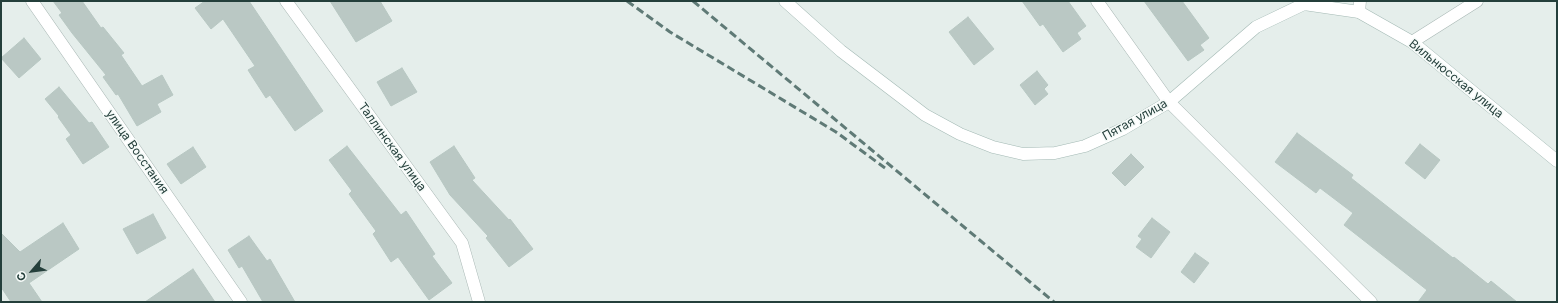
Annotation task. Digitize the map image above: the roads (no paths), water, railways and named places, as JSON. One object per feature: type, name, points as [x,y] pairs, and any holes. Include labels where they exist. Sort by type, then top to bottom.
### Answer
[{"type":"street","name":"улица Восстания","points":[[32,1],[241,302]]},
{"type":"street","name":"Таллинская улица","points":[[286,1],[462,243],[479,302]]},
{"type":"street","name":"Пятая улица","points":[[785,1],[841,51],[925,115],[960,134],[993,147],[1023,154],[1055,153],[1084,146],[1123,129],[1169,102],[1256,27],[1304,4],[1359,7]]},
{"type":"street","points":[[1097,1],[1169,102],[1371,302]]},
{"type":"street","points":[[1412,42],[1477,1]]},
{"type":"street","name":"Вильнюсская улица","points":[[1359,7],[1412,42],[1557,161]]},
{"type":"railway","points":[[627,1],[670,32],[836,132],[885,168]]},
{"type":"railway","points":[[693,1],[1054,302]]}]
